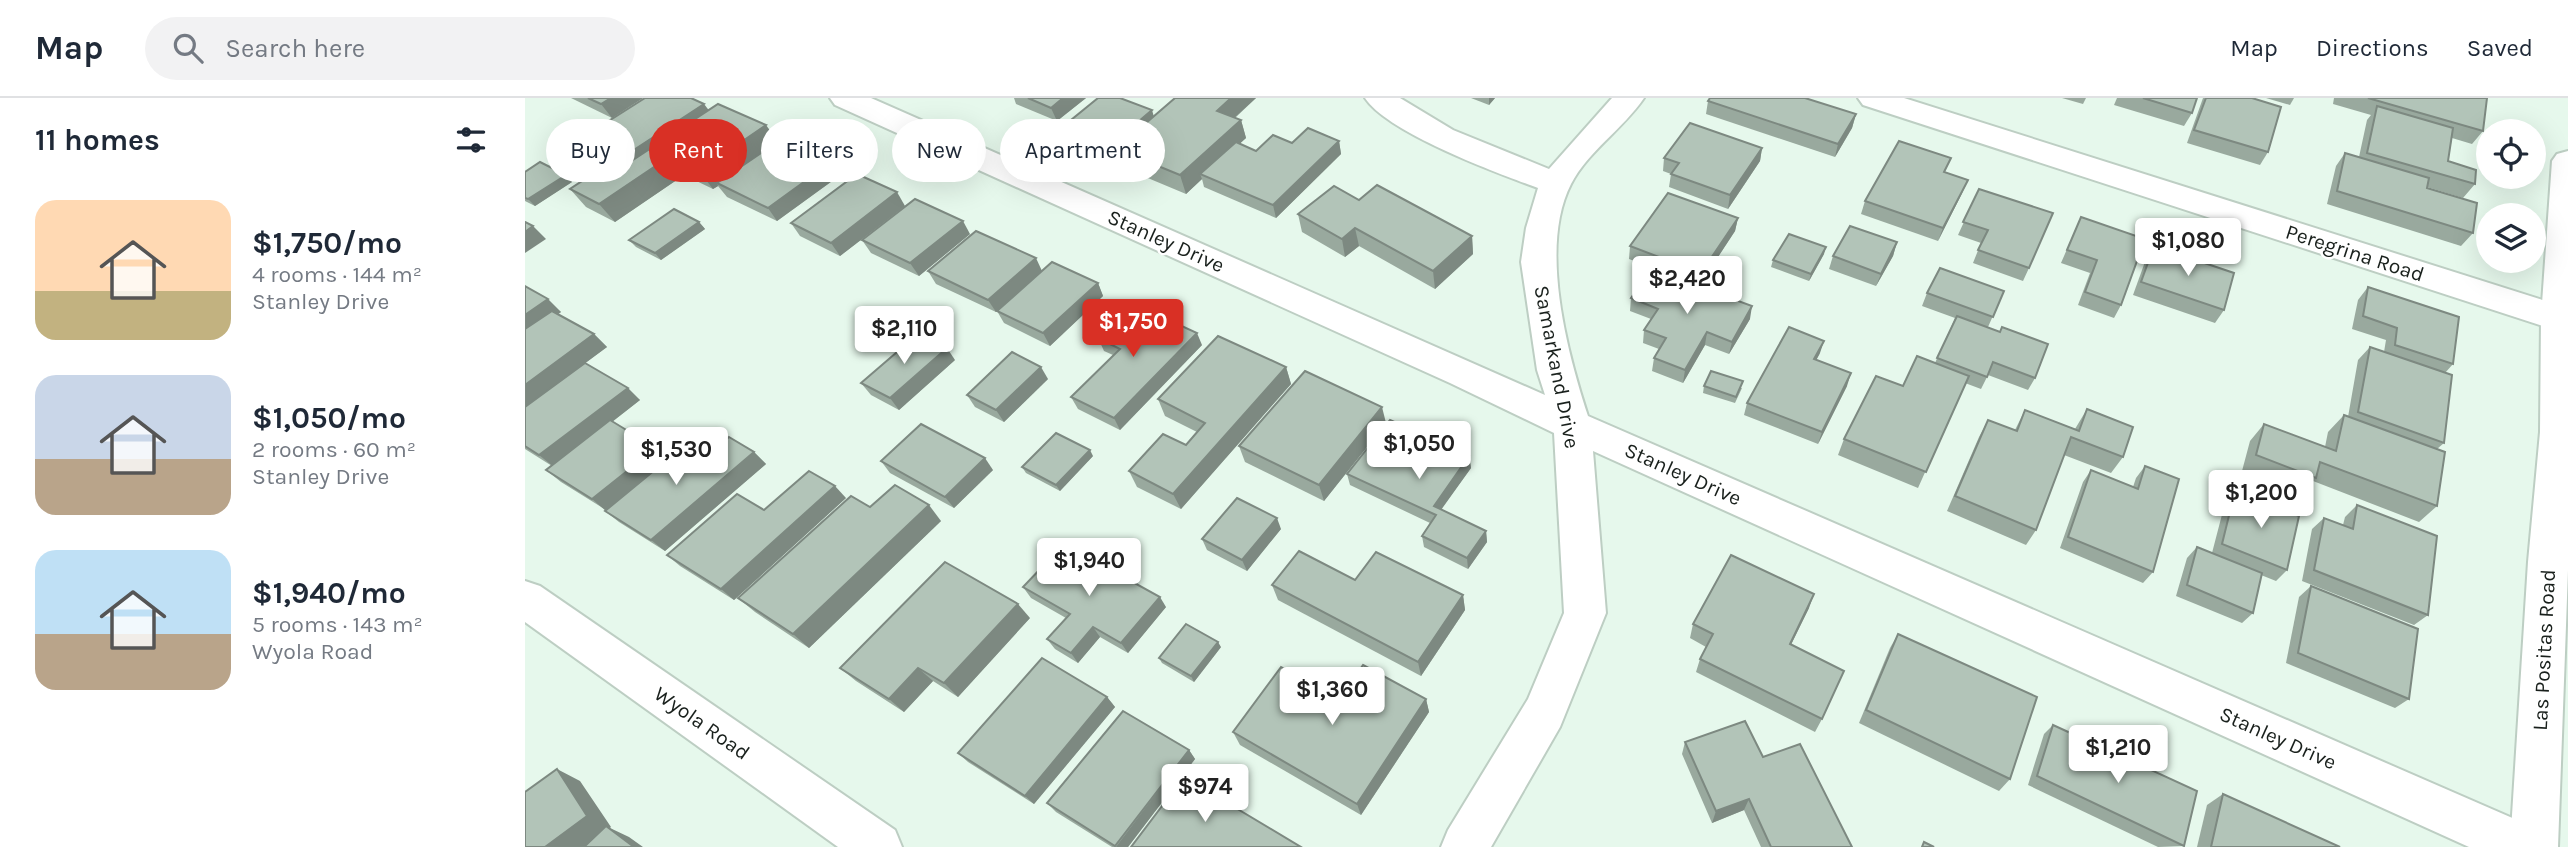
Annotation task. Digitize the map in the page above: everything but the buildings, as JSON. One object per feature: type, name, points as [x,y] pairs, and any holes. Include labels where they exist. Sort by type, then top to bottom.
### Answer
[{"type":"street","name":"Stanley Drive","points":[[845,98],[2522,847]]},
{"type":"street","points":[[1380,98],[1406,117],[1448,141],[1495,162],[1555,183],[1575,156],[1629,98]]},
{"type":"street","name":"Peregrina Road","points":[[1873,98],[2558,318]]},
{"type":"street","name":"Las Positas Road","points":[[2534,847],[2548,562],[2559,432],[2558,318],[2568,161]]},
{"type":"street","name":"Samarkand Drive","points":[[1465,847],[1544,712],[1585,613],[1572,425],[1555,370],[1538,262],[1542,228],[1555,183]]},
{"type":"street","name":"Wyola Road","points":[[525,599],[878,847]]}]
